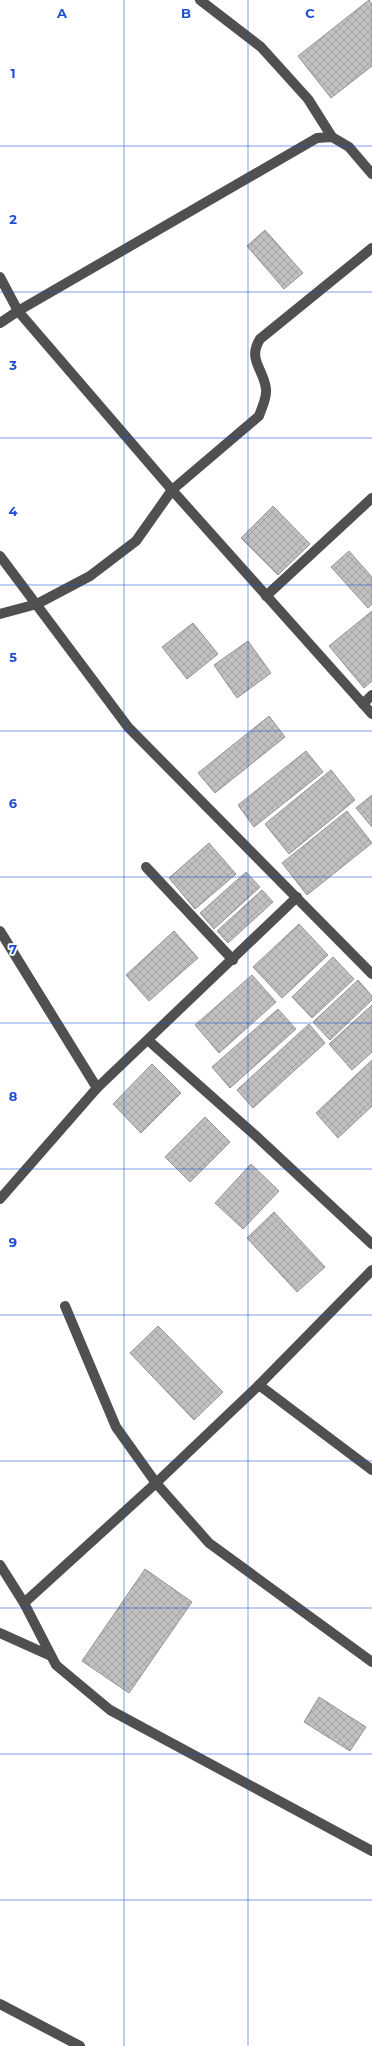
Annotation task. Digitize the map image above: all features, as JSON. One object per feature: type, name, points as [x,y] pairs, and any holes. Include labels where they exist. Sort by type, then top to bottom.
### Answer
[{"type":"street","points":[[200,0],[261,47],[308,99],[332,137],[350,147],[372,174]]},
{"type":"street","points":[[0,323],[18,311],[317,138],[332,137]]},
{"type":"street","points":[[0,614],[37,604],[90,576],[136,541],[172,490],[259,416],[264,402],[266,389],[255,357],[255,347],[260,339],[372,248]]},
{"type":"street","points":[[0,277],[18,311],[172,490],[372,714]]},
{"type":"street","points":[[266,596],[372,498]]},
{"type":"street","points":[[0,556],[128,727],[372,974]]},
{"type":"street","points":[[363,704],[372,695]]},
{"type":"street","points":[[146,867],[233,960]]},
{"type":"street","points":[[0,1199],[97,1088],[233,960],[297,897]]},
{"type":"street","points":[[0,931],[97,1088]]},
{"type":"street","points":[[149,1040],[372,1244]]},
{"type":"street","points":[[24,1603],[156,1483],[259,1385],[372,1270]]},
{"type":"street","points":[[65,1306],[116,1427],[156,1483],[209,1543],[372,1662]]},
{"type":"street","points":[[259,1385],[372,1470]]},
{"type":"street","points":[[0,1565],[24,1603],[56,1665],[110,1710],[372,1851]]},
{"type":"street","points":[[0,1633],[51,1656]]},
{"type":"street","points":[[0,2004],[80,2046]]},
{"type":"building","points":[[369,0],[372,4],[372,66],[331,98],[298,56]]},
{"type":"building","points":[[265,230],[303,273],[284,289],[247,246]]},
{"type":"building","points":[[273,506],[310,544],[278,575],[241,538]]},
{"type":"building","points":[[349,551],[372,577],[372,604],[368,608],[331,567]]},
{"type":"building","points":[[372,611],[372,681],[364,688],[329,646]]},
{"type":"building","points":[[193,623],[218,654],[187,679],[162,647]]},
{"type":"building","points":[[248,641],[271,673],[237,698],[214,665]]},
{"type":"building","points":[[269,716],[285,737],[215,793],[198,773]]},
{"type":"building","points":[[306,751],[323,772],[254,827],[238,805]]},
{"type":"building","points":[[331,770],[355,800],[289,854],[265,824]]},
{"type":"building","points":[[372,795],[372,827],[356,808]]},
{"type":"building","points":[[347,811],[372,843],[307,895],[282,863]]},
{"type":"building","points":[[209,843],[236,874],[195,909],[169,878]]},
{"type":"building","points":[[246,872],[260,887],[214,929],[200,913]]},
{"type":"building","points":[[262,890],[273,902],[228,943],[217,931]]},
{"type":"building","points":[[299,924],[328,955],[282,998],[253,967]]},
{"type":"building","points":[[174,931],[198,958],[149,1001],[126,975]]},
{"type":"building","points":[[333,957],[354,979],[312,1018],[292,997]]},
{"type":"building","points":[[252,975],[276,1002],[219,1053],[195,1025]]},
{"type":"building","points":[[358,980],[372,996],[372,1000],[330,1040],[313,1022]]},
{"type":"building","points":[[372,1005],[372,1052],[352,1070],[329,1044]]},
{"type":"building","points":[[278,1009],[296,1029],[230,1088],[212,1067]]},
{"type":"building","points":[[309,1024],[325,1043],[253,1108],[237,1090]]},
{"type":"building","points":[[372,1060],[372,1106],[338,1138],[316,1113]]},
{"type":"building","points":[[152,1064],[181,1093],[141,1133],[113,1104]]},
{"type":"building","points":[[205,1117],[230,1142],[190,1182],[165,1157]]},
{"type":"building","points":[[251,1164],[279,1191],[243,1229],[215,1203]]},
{"type":"building","points":[[274,1212],[325,1267],[297,1292],[247,1238]]},
{"type":"building","points":[[158,1326],[223,1392],[194,1420],[130,1353]]},
{"type":"building","points":[[145,1569],[192,1602],[129,1693],[82,1661]]},
{"type":"building","points":[[319,1697],[366,1727],[350,1751],[304,1722]]}]
